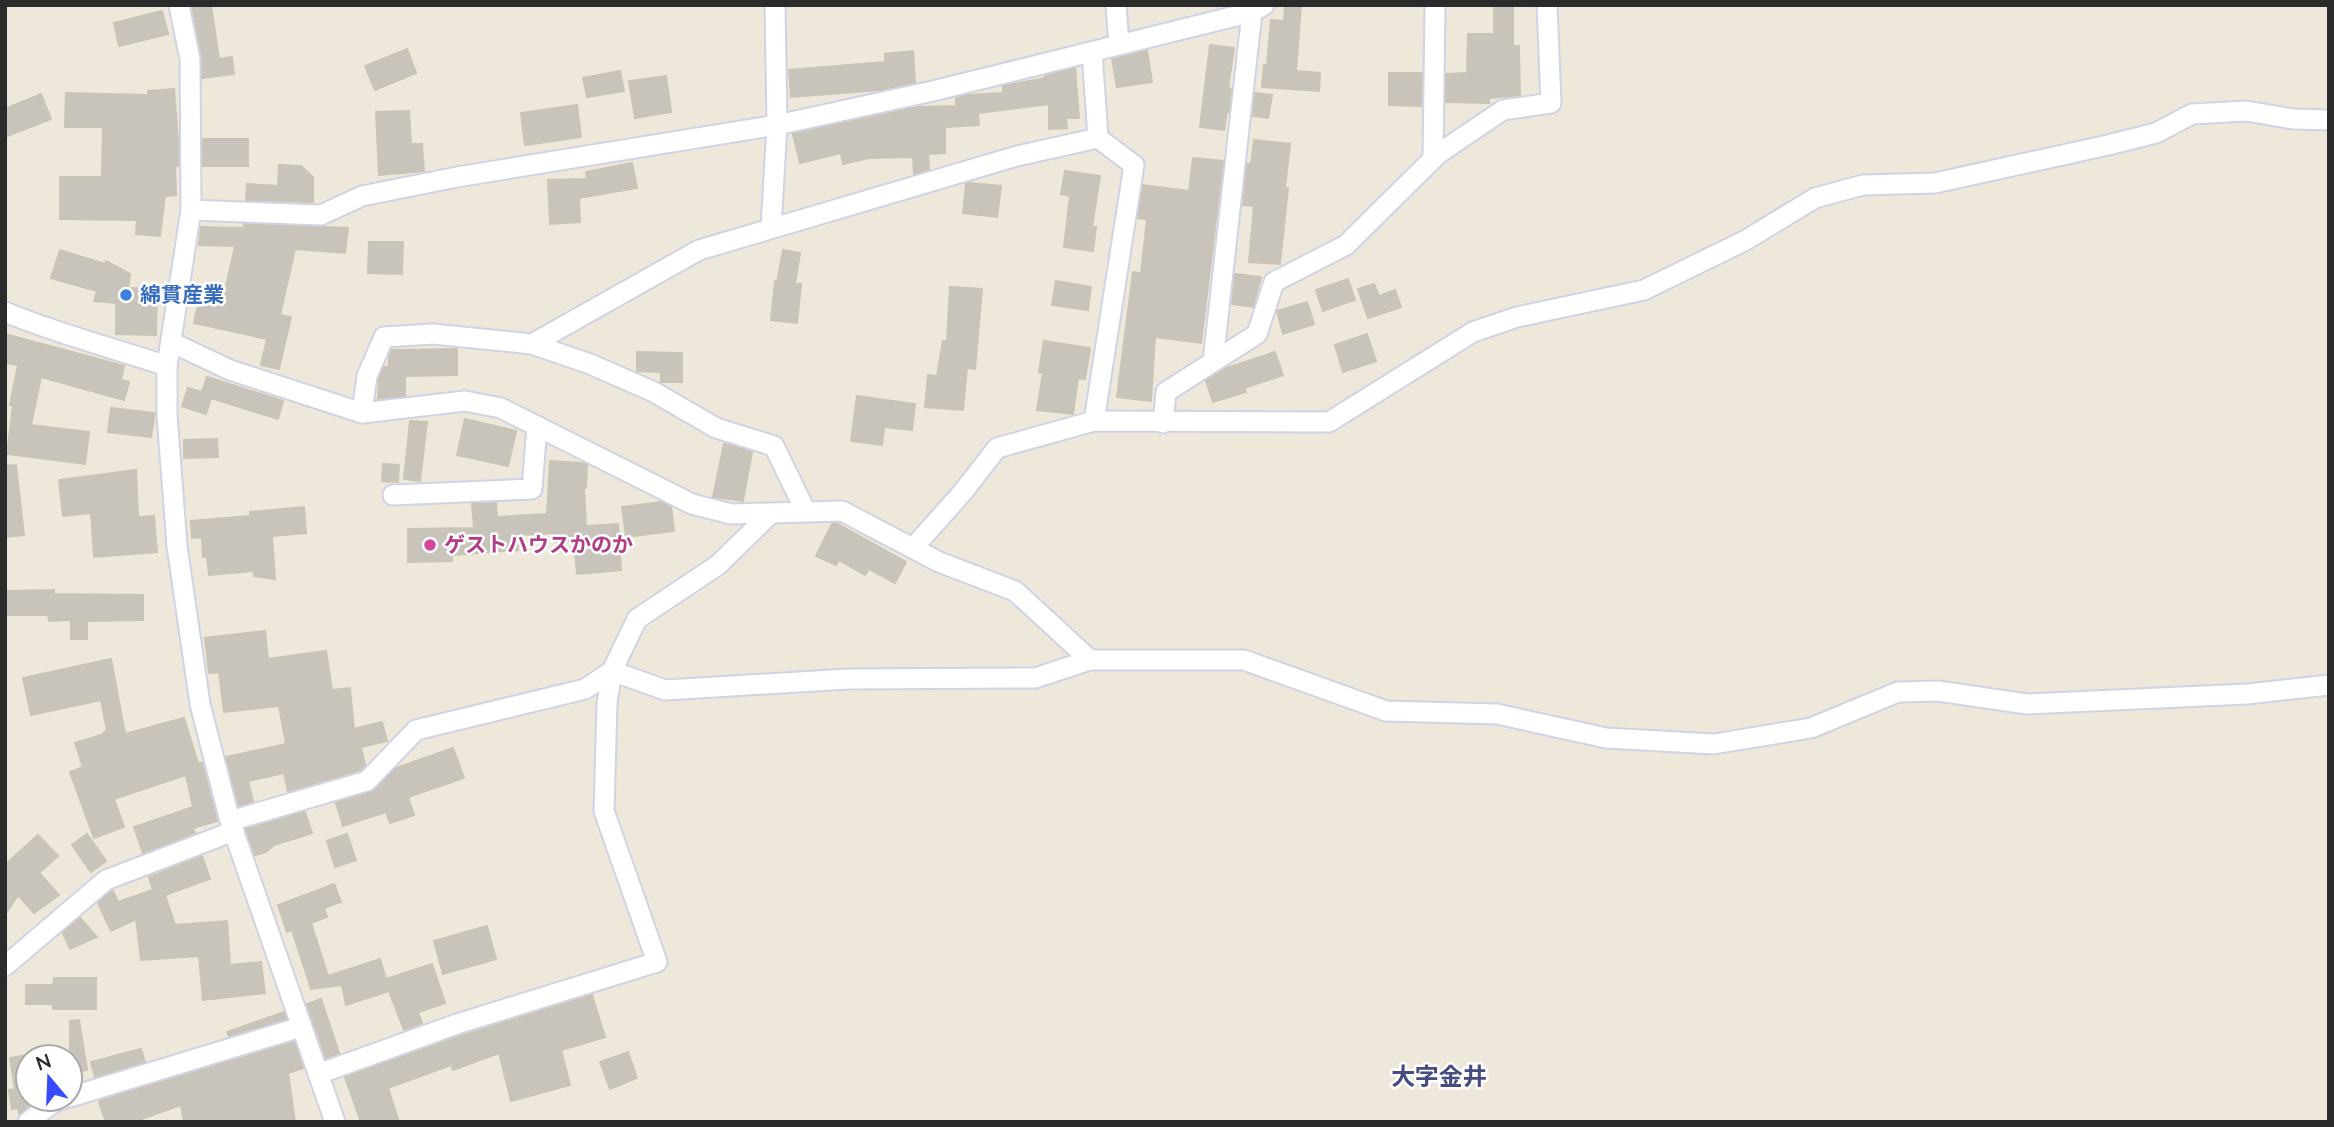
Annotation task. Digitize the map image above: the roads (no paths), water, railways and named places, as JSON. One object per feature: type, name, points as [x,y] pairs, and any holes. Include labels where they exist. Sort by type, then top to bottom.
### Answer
[{"type":"street","points":[[179,5],[190,59],[191,210],[167,366],[167,415],[177,546],[200,704],[232,826],[335,1122]]},
{"type":"street","points":[[771,228],[777,125],[775,5]]},
{"type":"street","points":[[1116,5],[1119,44]]},
{"type":"street","points":[[1433,159],[1434,5]]},
{"type":"street","points":[[1163,423],[1166,392],[1257,334],[1274,282],[1346,245],[1433,159],[1503,110],[1551,103],[1547,5]]},
{"type":"street","points":[[191,210],[321,215],[362,196],[777,125],[1092,52],[1258,8],[1213,362]]},
{"type":"street","points":[[1092,52],[1098,138],[1134,165],[1094,421]]},
{"type":"street","points":[[913,548],[962,493],[997,448],[1094,421],[1329,422],[1473,332],[1517,317],[1644,290],[1746,240],[1815,198],[1863,184],[1935,183],[2155,133],[2192,114],[2246,111],[2293,119],[2329,120]]},
{"type":"street","points":[[533,344],[699,250],[1017,156],[1098,138]]},
{"type":"street","points":[[5,312],[53,331],[167,366]]},
{"type":"street","points":[[362,413],[367,376],[384,337],[433,334],[533,344],[654,391],[716,428],[774,446],[806,512]]},
{"type":"street","points":[[171,342],[230,370],[362,413],[465,401],[501,408],[692,504],[731,514],[842,511],[939,562],[1016,592],[1090,660]]},
{"type":"street","points":[[393,495],[532,489],[537,426]]},
{"type":"street","points":[[318,1074],[457,1024],[657,962],[604,811],[607,703],[612,671],[637,619],[718,565],[771,513]]},
{"type":"street","points":[[612,671],[664,690],[848,679],[1035,678],[1090,660],[1244,660],[1386,711],[1497,714],[1606,738],[1714,744],[1811,728],[1898,692],[1938,691],[2027,704],[2246,694],[2329,685]]},
{"type":"street","points":[[5,966],[106,880],[232,826],[367,780],[416,730],[584,689],[612,671]]},
{"type":"street","points":[[84,1093],[301,1027]]},
{"type":"place","name":"綿貫産業","points":[[126,295]]},
{"type":"place","name":"ゲストハウスかのか","points":[[430,545]]},
{"type":"district","name":"大字金井","points":[[1439,1077]]}]
